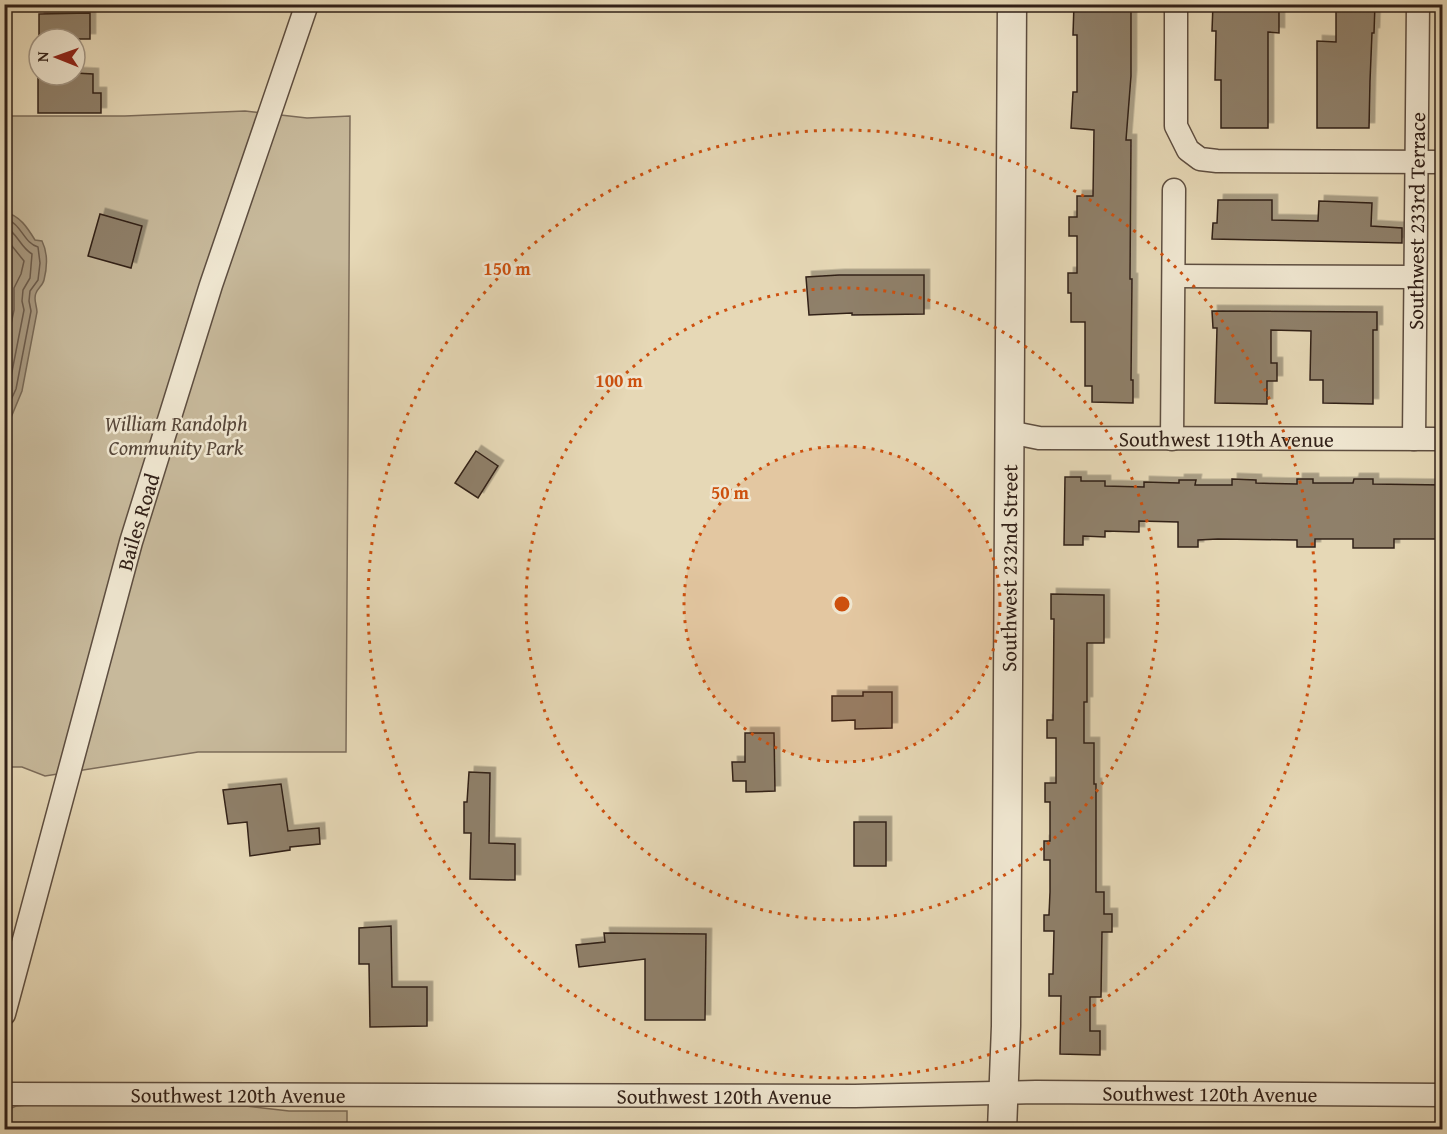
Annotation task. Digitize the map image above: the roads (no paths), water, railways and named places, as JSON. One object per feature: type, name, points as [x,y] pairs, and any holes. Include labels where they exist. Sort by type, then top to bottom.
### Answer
[{"type":"street","name":"Bailes Road","points":[[4,1014],[131,542],[211,285],[307,4]]},
{"type":"street","name":"Southwest 232nd Street","points":[[1002,1130],[1006,1014],[1012,4]]},
{"type":"street","points":[[1176,4],[1175,116],[1179,136],[1188,150],[1200,159],[1443,162]]},
{"type":"street","name":"Southwest 233rd Terrace","points":[[1414,439],[1418,4]]},
{"type":"street","points":[[1172,439],[1174,190]]},
{"type":"street","points":[[1174,276],[1415,277]]},
{"type":"street","name":"Southwest 119th Avenue","points":[[1009,432],[1039,438],[1443,439]]},
{"type":"street","name":"Southwest 120th Avenue","points":[[4,1094],[640,1096],[1036,1092],[1443,1095]]},
{"type":"water","points":[[5,212],[19,219],[35,240],[42,241],[46,271],[43,282],[35,295],[37,312],[22,391],[5,432]]},
{"type":"park label","name":"William Randolph Community Park","points":[[176,435]]}]
